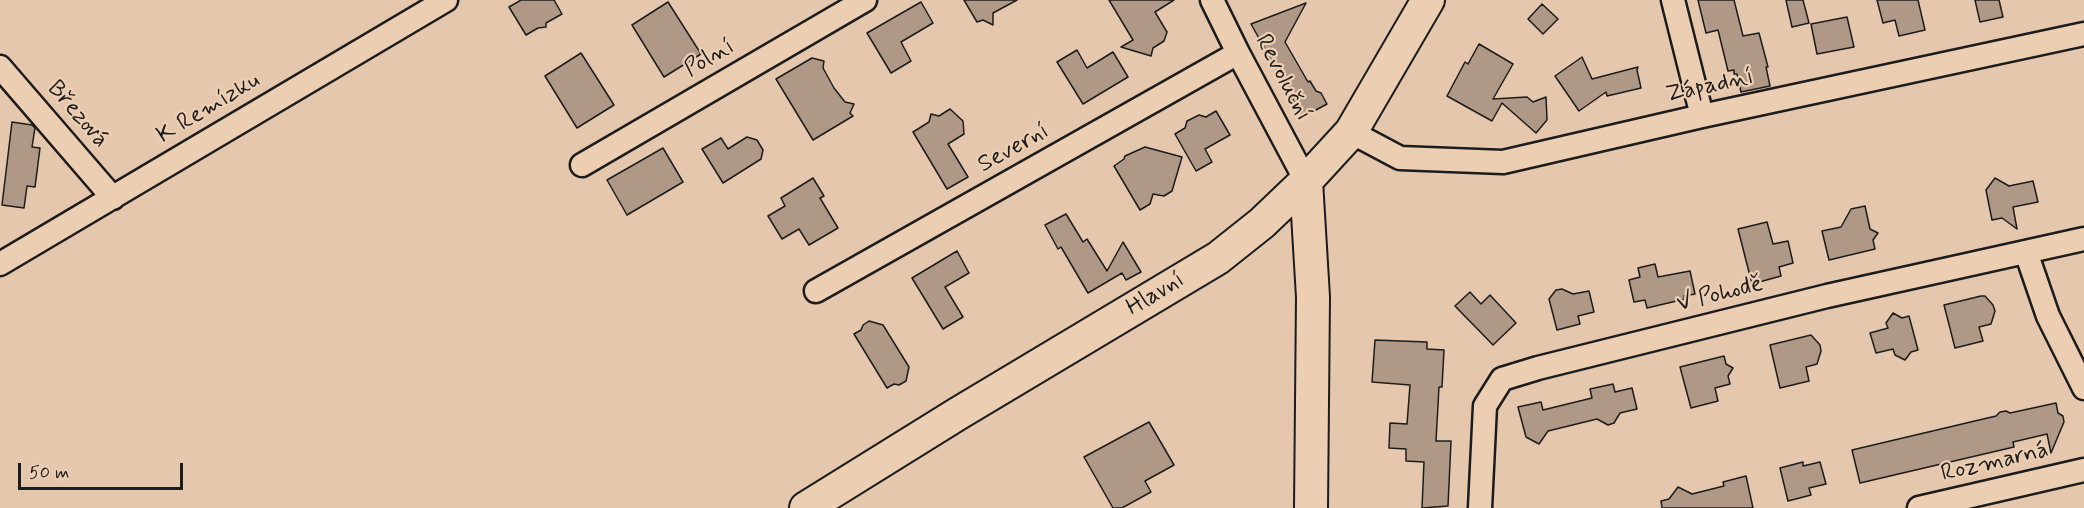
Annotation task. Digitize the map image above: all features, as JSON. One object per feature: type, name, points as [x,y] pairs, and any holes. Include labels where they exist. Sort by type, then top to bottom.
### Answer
[{"type":"street","name":"K Remízku","points":[[0,264],[446,0]]},
{"type":"street","name":"Polní","points":[[582,165],[865,0]]},
{"type":"street","name":"Revoluční","points":[[1212,0],[1238,54],[1306,181]]},
{"type":"street","name":"Hlavní","points":[[806,508],[959,413],[1218,258],[1262,223],[1306,181],[1351,132],[1428,0]]},
{"type":"street","points":[[1673,0],[1702,116]]},
{"type":"street","name":"Západní","points":[[1351,132],[1400,158],[1503,162],[1702,116],[2084,34]]},
{"type":"street","name":"Severní","points":[[816,291],[1238,54]]},
{"type":"street","name":"Březová","points":[[0,67],[113,198]]},
{"type":"street","points":[[1306,181],[1313,297],[1311,508]]},
{"type":"street","name":"V Pohodě","points":[[1480,508],[1485,406],[1502,379],[1827,296],[2084,239]]},
{"type":"street","points":[[2026,252],[2048,316],[2084,388]]},
{"type":"street","name":"Rozmarná","points":[[1919,508],[2084,470]]},
{"type":"building","points":[[521,0],[554,0],[562,14],[546,23],[546,27],[538,28],[526,35],[509,7]]},
{"type":"building","points":[[964,0],[1017,0],[993,13],[993,25],[983,20],[977,22]]},
{"type":"building","points":[[1109,0],[1174,0],[1155,12],[1167,32],[1164,41],[1153,48],[1151,56],[1121,47],[1133,40]]},
{"type":"building","points":[[1698,0],[1734,0],[1743,36],[1759,33],[1768,67],[1766,67],[1770,86],[1741,92],[1737,74],[1734,74],[1734,70],[1728,71],[1718,30],[1706,33]]},
{"type":"building","points":[[1786,0],[1803,0],[1809,23],[1792,27]]},
{"type":"building","points":[[1877,0],[1918,0],[1925,30],[1899,36],[1895,20],[1883,23]]},
{"type":"building","points":[[1975,0],[1999,0],[2003,17],[1980,22]]},
{"type":"building","points":[[668,2],[701,54],[664,77],[632,25]]},
{"type":"building","points":[[921,2],[933,23],[901,42],[911,61],[891,73],[867,33]]},
{"type":"building","points":[[1306,3],[1285,42],[1308,82],[1310,81],[1316,91],[1321,93],[1327,104],[1303,117],[1251,24]]},
{"type":"building","points":[[1542,4],[1558,19],[1543,34],[1528,19]]},
{"type":"building","points":[[1847,17],[1854,47],[1817,54],[1811,24]]},
{"type":"building","points":[[1479,44],[1513,64],[1493,99],[1527,97],[1533,102],[1546,97],[1547,120],[1536,133],[1502,103],[1492,121],[1447,96],[1465,62],[1468,64]]},
{"type":"building","points":[[1077,50],[1087,68],[1113,52],[1128,77],[1083,104],[1057,62]]},
{"type":"building","points":[[581,53],[614,105],[577,128],[545,76]]},
{"type":"building","points":[[1582,57],[1592,79],[1638,67],[1641,88],[1607,96],[1606,92],[1579,111],[1555,76]]},
{"type":"building","points":[[812,58],[824,61],[823,68],[834,88],[845,102],[854,104],[850,113],[853,116],[813,140],[776,79]]},
{"type":"building","points":[[950,109],[963,121],[964,134],[948,144],[968,177],[947,189],[913,132],[929,122],[931,114],[939,116]]},
{"type":"building","points":[[1216,111],[1230,135],[1205,149],[1212,162],[1196,171],[1175,134],[1185,128],[1187,121],[1199,115],[1206,117]]},
{"type":"building","points":[[12,122],[32,125],[35,128],[32,147],[40,148],[35,187],[27,186],[24,208],[2,205]]},
{"type":"building","points":[[747,137],[757,140],[763,150],[761,159],[723,183],[702,149],[721,138],[728,149]]},
{"type":"building","points":[[1145,147],[1182,157],[1172,191],[1164,196],[1153,194],[1150,204],[1140,210],[1114,166],[1125,156]]},
{"type":"building","points":[[663,148],[683,182],[627,215],[607,180]]},
{"type":"building","points":[[813,178],[824,196],[820,198],[838,228],[809,245],[799,229],[782,239],[768,216],[785,206],[781,198]]},
{"type":"building","points":[[1995,178],[2009,186],[2033,181],[2038,202],[2013,207],[2017,229],[2002,218],[1992,220],[1986,190]]},
{"type":"building","points":[[1865,206],[1870,229],[1878,233],[1873,240],[1875,249],[1829,260],[1822,231],[1841,227],[1851,209]]},
{"type":"building","points":[[1066,214],[1083,242],[1087,239],[1107,271],[1123,242],[1141,272],[1126,280],[1122,273],[1088,293],[1061,247],[1058,249],[1045,225]]},
{"type":"building","points":[[1767,222],[1773,244],[1788,241],[1793,263],[1779,267],[1781,276],[1752,284],[1738,229]]},
{"type":"building","points":[[957,251],[969,273],[945,287],[963,317],[943,329],[912,278]]},
{"type":"building","points":[[1655,264],[1658,277],[1690,271],[1695,294],[1684,296],[1685,299],[1647,308],[1645,300],[1634,302],[1629,280],[1640,277],[1638,268]]},
{"type":"building","points":[[1562,289],[1573,294],[1589,291],[1594,312],[1578,316],[1580,324],[1557,330],[1549,299],[1556,290]]},
{"type":"building","points":[[1470,292],[1481,304],[1490,295],[1516,323],[1493,345],[1455,306]]},
{"type":"building","points":[[1985,296],[1995,311],[1991,324],[1979,327],[1983,341],[1955,348],[1944,305]]},
{"type":"building","points":[[1893,313],[1902,318],[1909,316],[1918,350],[1911,352],[1905,360],[1895,355],[1893,349],[1876,353],[1870,333],[1888,328],[1886,323]]},
{"type":"building","points":[[869,321],[883,325],[909,367],[906,381],[899,385],[894,384],[887,388],[854,334]]},
{"type":"building","points":[[1811,335],[1820,345],[1821,351],[1817,364],[1806,367],[1809,381],[1780,388],[1770,345]]},
{"type":"building","points":[[1375,340],[1427,342],[1427,349],[1444,350],[1436,441],[1451,441],[1448,506],[1422,508],[1424,462],[1406,461],[1406,449],[1389,448],[1390,423],[1407,424],[1410,385],[1372,382]]},
{"type":"building","points":[[1724,356],[1726,364],[1733,368],[1728,376],[1730,384],[1715,388],[1718,401],[1691,408],[1680,367]]},
{"type":"building","points":[[1613,384],[1615,392],[1632,388],[1637,409],[1620,413],[1614,423],[1608,425],[1597,419],[1548,431],[1539,444],[1526,437],[1518,407],[1541,402],[1543,410],[1592,398],[1590,389]]},
{"type":"building","points":[[2056,403],[2058,413],[2063,416],[2064,422],[2051,453],[2047,434],[2013,442],[2014,447],[1860,483],[1852,450],[1996,416],[2000,412],[2010,413]]},
{"type":"building","points":[[1149,422],[1174,465],[1145,481],[1151,492],[1122,508],[1113,508],[1084,457]]},
{"type":"building","points":[[1803,462],[1803,466],[1820,462],[1826,484],[1809,488],[1811,495],[1788,501],[1780,468]]},
{"type":"building","points":[[1746,476],[1753,508],[1662,508],[1661,501],[1669,499],[1678,487],[1692,494],[1724,486],[1723,482]]}]
